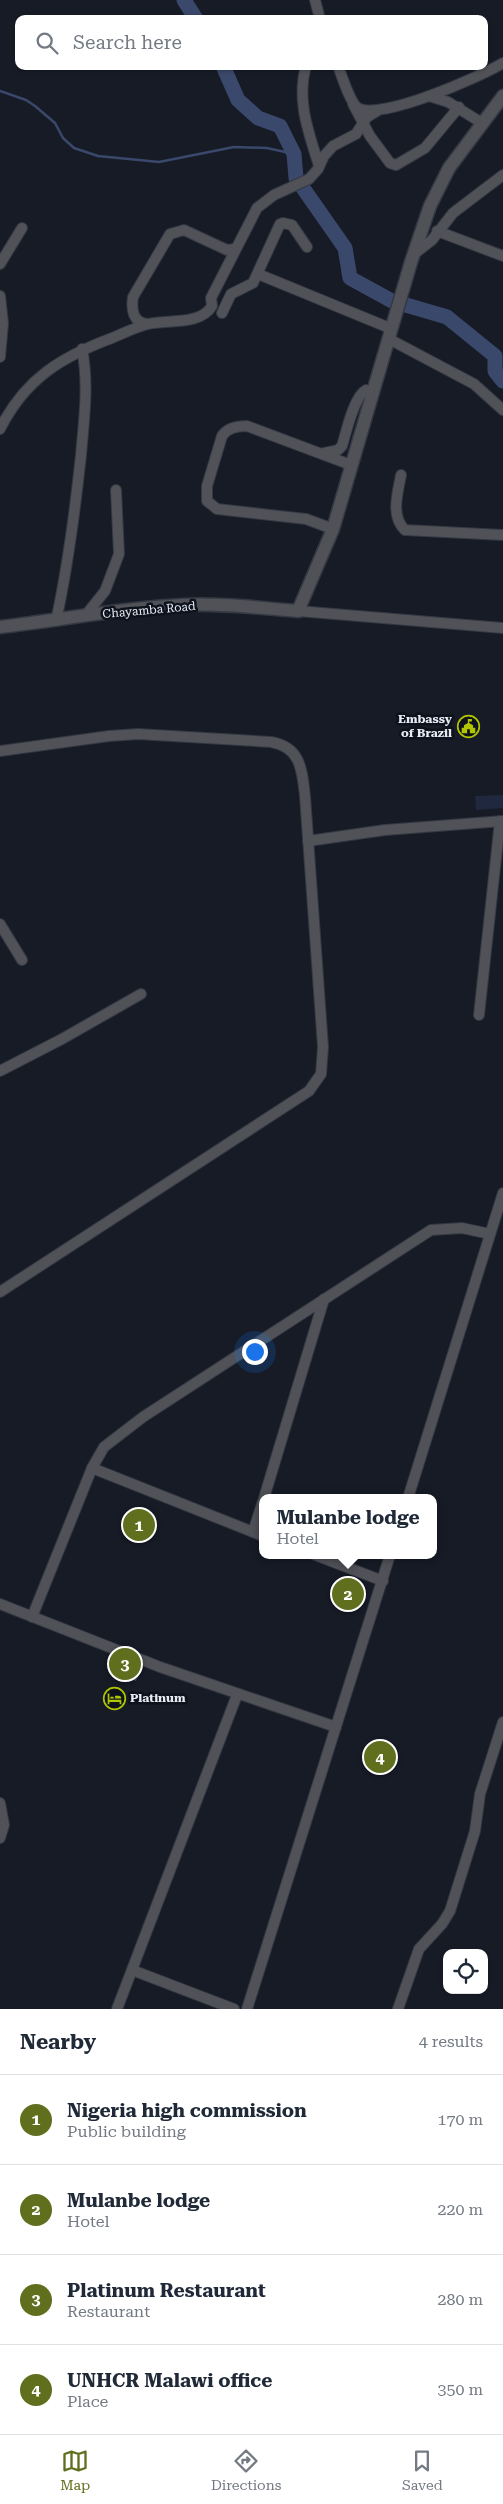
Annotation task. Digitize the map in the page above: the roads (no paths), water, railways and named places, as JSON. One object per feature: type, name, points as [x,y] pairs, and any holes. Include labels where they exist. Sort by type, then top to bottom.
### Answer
[{"type":"street","points":[[315,0],[319,15]]},
{"type":"street","points":[[0,427],[16,400],[36,378],[82,349],[148,324],[190,319],[208,311],[212,306],[211,298],[228,267],[235,249],[262,203],[274,195],[308,179],[333,146],[356,134],[367,117],[376,112],[428,96],[503,63]]},
{"type":"street","points":[[305,70],[302,106],[319,166]]},
{"type":"street","points":[[340,70],[363,124],[390,163],[400,164],[425,148],[459,107]]},
{"type":"street","points":[[428,96],[438,97],[459,107],[482,123]]},
{"type":"street","points":[[503,96],[438,187],[414,254],[333,529],[298,612],[503,628]]},
{"type":"street","points":[[353,104],[367,111],[376,112]]},
{"type":"street","points":[[414,254],[432,240],[437,231],[453,213],[503,175]]},
{"type":"street","points":[[222,313],[227,298],[231,294],[248,287],[258,274],[280,224],[292,225],[307,247]]},
{"type":"street","points":[[0,264],[22,228]]},
{"type":"street","points":[[148,324],[135,317],[132,308],[132,297],[170,234],[184,230],[227,250],[235,249]]},
{"type":"street","points":[[437,231],[503,256]]},
{"type":"street","points":[[258,274],[391,334],[474,384],[503,410]]},
{"type":"street","points":[[0,296],[3,323],[0,357]]},
{"type":"street","points":[[56,621],[73,528],[82,444],[87,381],[82,349]]},
{"type":"street","points":[[324,453],[338,450],[342,446],[356,402],[362,392],[366,390],[374,393]]},
{"type":"street","points":[[333,529],[306,519],[217,509],[210,504],[206,496],[207,486],[222,436],[227,430],[247,426],[324,453],[351,465]]},
{"type":"street","points":[[401,475],[396,512],[400,526],[405,530],[503,535]]},
{"type":"street","points":[[86,616],[106,591],[119,554],[116,490]]},
{"type":"street","name":"Chayamba Road","points":[[0,627],[56,621],[120,610],[193,605],[298,612]]},
{"type":"street","points":[[0,751],[138,734],[279,744],[296,755],[301,766],[308,841],[323,1047],[322,1068],[318,1080],[309,1090],[0,1292]]},
{"type":"street","points":[[308,841],[385,830],[502,821],[479,1015]]},
{"type":"street","points":[[0,924],[22,960]]},
{"type":"street","points":[[0,1071],[142,994]]},
{"type":"street","points":[[409,1494],[503,1193]]},
{"type":"street","points":[[32,1617],[92,1468],[104,1447],[143,1417],[431,1230],[462,1228],[490,1234]]},
{"type":"street","points":[[265,1494],[324,1299]]},
{"type":"street","points":[[92,1468],[258,1534]]},
{"type":"street","points":[[326,1559],[382,1580]]},
{"type":"street","points":[[247,2009],[389,1559]]},
{"type":"street","points":[[0,1604],[160,1667],[237,1695],[336,1727]]},
{"type":"street","points":[[117,2009],[237,1695]]},
{"type":"street","points":[[398,2009],[419,1949],[442,1924],[450,1911],[475,1831],[480,1794],[503,1722]]},
{"type":"street","points":[[0,1804],[4,1825],[0,1838]]},
{"type":"street","points":[[132,1970],[234,2009]]},
{"type":"waterway","points":[[184,0],[193,15]]},
{"type":"waterway","points":[[225,70],[238,100],[258,118],[280,126],[294,154],[296,178],[345,248],[350,278],[392,301]]},
{"type":"waterway","points":[[0,91],[26,100],[55,123],[63,138],[74,148],[98,156],[159,162],[234,147],[267,148],[294,154]]},
{"type":"waterway","points":[[406,305],[447,317],[495,356],[495,371],[503,381]]},
{"type":"place","name":"Embassy of Brazil","points":[[468,726]]},
{"type":"place","name":"Nigeria high commission","points":[[139,1525]]},
{"type":"place","name":"Mulanbe lodge","points":[[348,1594]]},
{"type":"place","name":"Platinum Restaurant","points":[[125,1664]]},
{"type":"place","name":"Platinum","points":[[114,1698]]},
{"type":"place","name":"UNHCR Malawi office","points":[[380,1757]]}]
